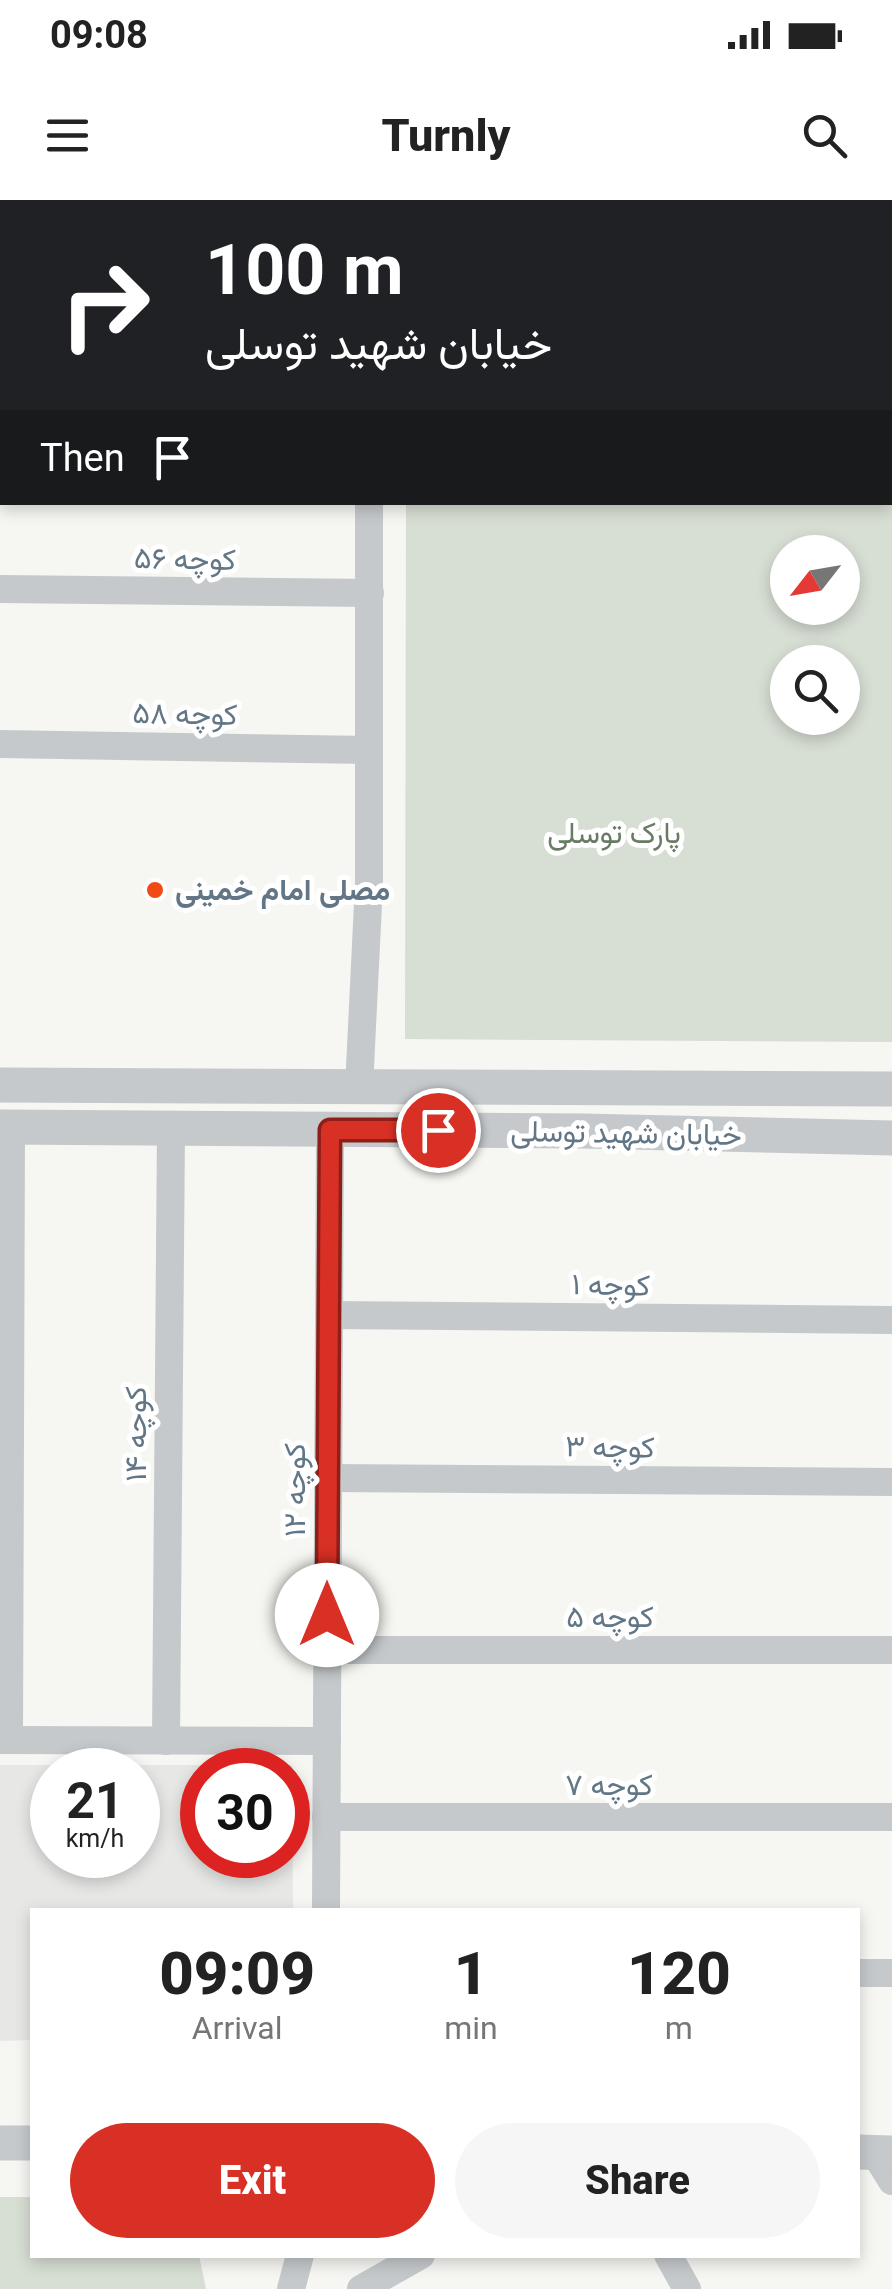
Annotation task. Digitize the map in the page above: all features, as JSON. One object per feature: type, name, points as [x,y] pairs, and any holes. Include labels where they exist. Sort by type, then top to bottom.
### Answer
[{"type":"street","points":[[359,1088],[370,883],[369,505]]},
{"type":"street","name":"کوچه ۵۶","points":[[0,589],[370,593]]},
{"type":"street","name":"کوچه ۵۸","points":[[0,744],[369,750]]},
{"type":"street","name":"خیابان شهید توسلی","points":[[0,1085],[892,1089]]},
{"type":"street","points":[[6,1127],[4,1740],[327,1741]]},
{"type":"street","name":"خیابان شهید توسلی","points":[[6,1127],[892,1138]]},
{"type":"street","name":"کوچه ۱۴","points":[[166,1740],[171,1128]]},
{"type":"street","name":"کوچه ۱۲","points":[[326,1908],[330,1130]]},
{"type":"street","name":"کوچه ۱","points":[[329,1315],[892,1320]]},
{"type":"street","name":"کوچه ۳","points":[[328,1478],[892,1482]]},
{"type":"street","name":"کوچه ۵","points":[[327,1650],[892,1650]]},
{"type":"street","name":"کوچه ۷","points":[[326,1817],[892,1817]]},
{"type":"street","points":[[860,1973],[892,1974]]},
{"type":"street","points":[[0,2143],[30,2143]]},
{"type":"street","points":[[292,2289],[299,2258]]},
{"type":"street","points":[[361,2289],[417,2258]]},
{"type":"street","points":[[670,2258],[688,2289]]},
{"type":"shaded area","points":[[0,1765],[30,1765],[30,1878],[160,1878],[160,1765],[180,1765],[180,1878],[293,1878],[293,1908],[30,1908],[30,2040],[0,2041]]},
{"type":"green space","name":"پارک توسلی","points":[[406,505],[892,505],[892,1042],[405,1039]]},
{"type":"green space","points":[[0,2197],[30,2197],[30,2258],[200,2258],[206,2289],[0,2289]]},
{"type":"place","name":"مصلی امام خمینی","points":[[155,890]]},
{"type":"route","points":[[327,1615],[330,1130],[438,1130]]}]
